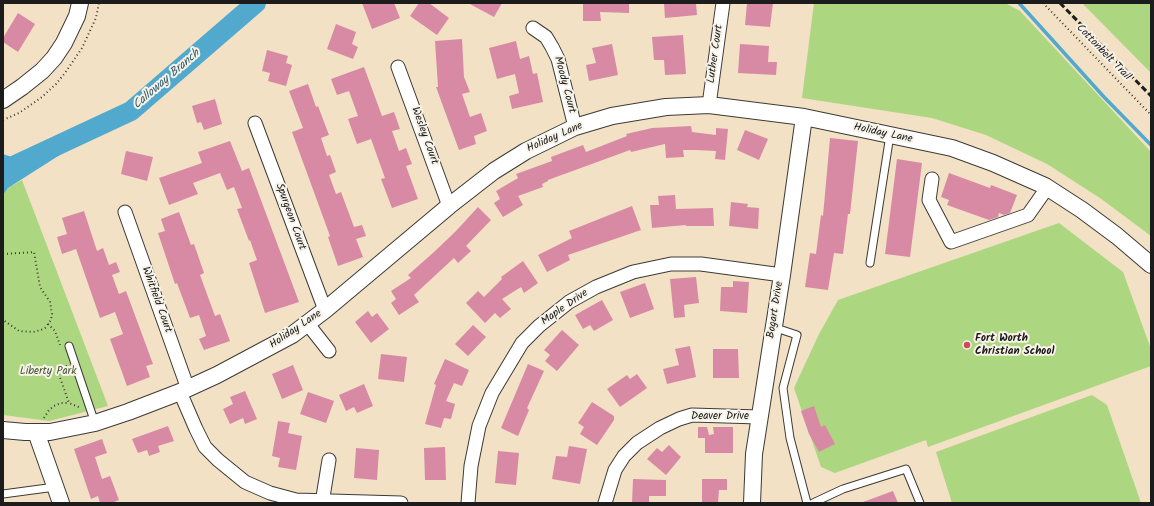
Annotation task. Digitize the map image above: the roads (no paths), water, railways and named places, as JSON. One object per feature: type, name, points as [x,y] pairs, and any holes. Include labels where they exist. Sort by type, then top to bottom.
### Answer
[{"type":"street","points":[[3,100],[42,71],[54,58],[64,43],[77,16],[80,3]]},
{"type":"street","name":"Luther Court","points":[[709,105],[723,3]]},
{"type":"street","name":"Moody Court","points":[[533,28],[546,37],[558,59],[575,127]]},
{"type":"street","name":"Wesley Court","points":[[398,66],[449,206]]},
{"type":"street","name":"Holiday Lane","points":[[3,430],[37,425],[50,432],[95,423],[184,390],[217,375],[292,335],[325,310],[494,170],[526,151],[575,127],[612,116],[666,107],[709,105],[804,118],[952,148],[993,163],[1047,188],[1082,210],[1117,236],[1151,265]]},
{"type":"street","name":"Bogart Drive","points":[[752,503],[754,454],[782,275],[804,118]]},
{"type":"street","name":"Spurgeon Court","points":[[255,123],[325,310]]},
{"type":"street","points":[[932,179],[928,200],[951,242],[1028,215],[1047,188]]},
{"type":"street","name":"Whitfield Court","points":[[125,212],[196,429],[205,447],[218,460],[245,482],[270,493],[296,500],[322,502],[401,503]]},
{"type":"street","name":"Maple Drive","points":[[468,503],[472,459],[479,426],[492,393],[522,343],[539,326],[569,302],[596,287],[633,272],[671,264],[701,264],[782,275]]},
{"type":"street","points":[[308,323],[329,351]]},
{"type":"street","name":"Deaver Drive","points":[[605,503],[615,470],[624,456],[637,443],[660,428],[692,415],[759,417]]},
{"type":"street","points":[[37,425],[61,503]]},
{"type":"street","points":[[322,502],[329,460]]},
{"type":"lane","points":[[870,263],[890,135]]},
{"type":"lane","points":[[773,327],[797,335],[783,388],[790,438],[807,503]]},
{"type":"lane","points":[[69,346],[95,423]]},
{"type":"lane","points":[[813,503],[843,489],[906,469],[920,503]]},
{"type":"lane","points":[[3,494],[55,487]]},
{"type":"water","points":[[72,131],[77,144],[8,188],[3,195],[3,154],[15,158]]},
{"type":"waterway","name":"Calloway Branch","points":[[3,174],[11,167],[131,111],[256,3]]},
{"type":"waterway","points":[[1019,3],[1104,97],[1151,145]]},
{"type":"railway","points":[[1060,3],[1151,96]]},
{"type":"place","name":"Fort Worth Christian School","points":[[967,345]]},
{"type":"park label","name":"Liberty Park","points":[[48,372]]}]
